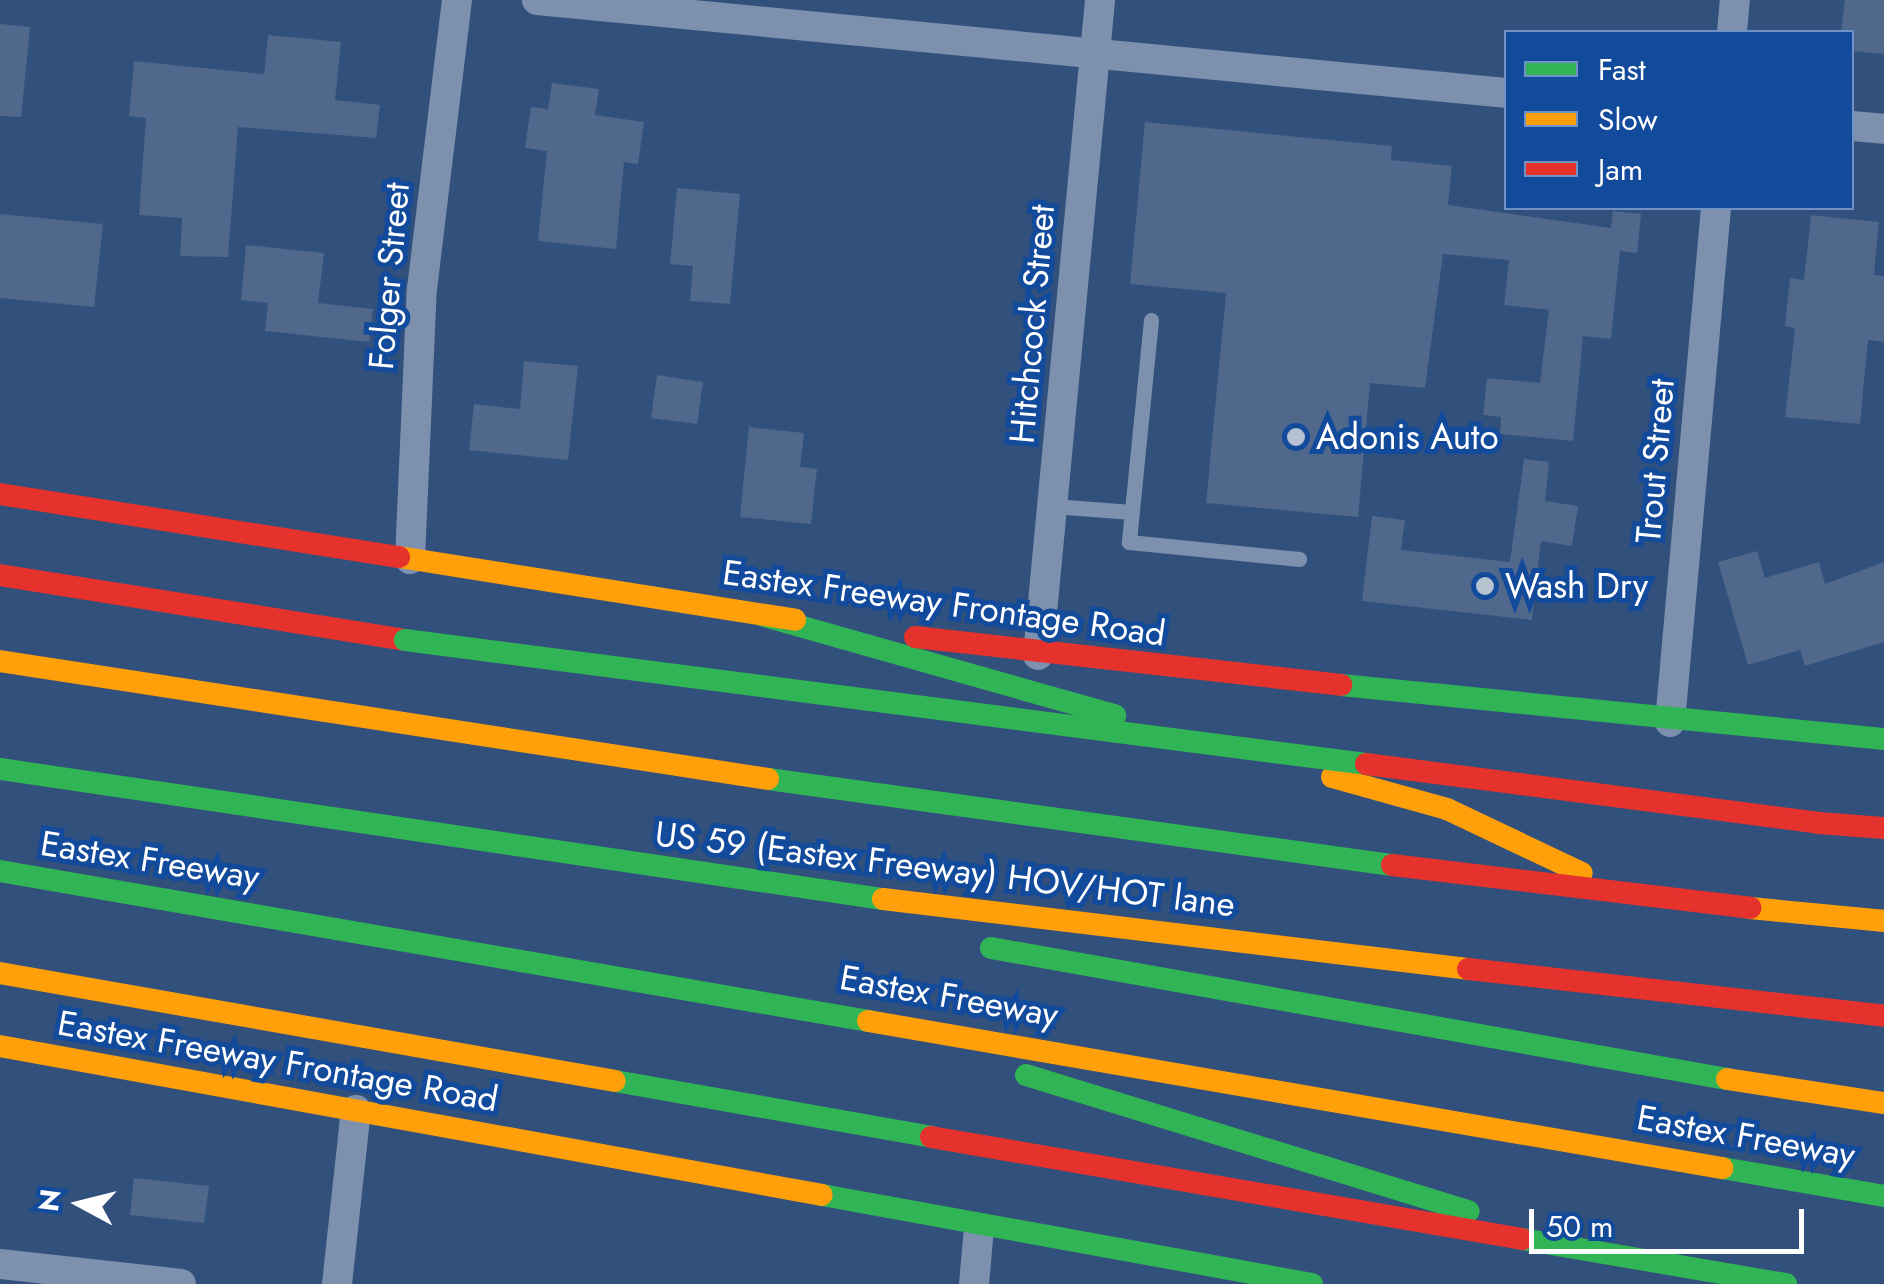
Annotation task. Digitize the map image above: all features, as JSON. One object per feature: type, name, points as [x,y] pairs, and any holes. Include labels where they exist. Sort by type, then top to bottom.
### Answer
[{"type":"main road","name":"Eastex Freeway Frontage Road","points":[[0,494],[764,616],[1038,655],[1670,722],[1884,739]]},
{"type":"main road","points":[[0,575],[405,640],[1819,823],[1884,828]]},
{"type":"main road","points":[[764,616],[1447,809],[1630,896]]},
{"type":"main road","points":[[0,661],[978,811],[1630,896],[1884,921]]},
{"type":"main road","name":"US 59 (Eastex Freeway) HOV/HOT lane","points":[[0,768],[540,853],[997,916],[1884,1016]]},
{"type":"main road","name":"Eastex Freeway","points":[[540,853],[848,919]]},
{"type":"main road","name":"Eastex Freeway","points":[[0,871],[798,1005],[1884,1196]]},
{"type":"main road","points":[[997,916],[1719,1023]]},
{"type":"main road","name":"Eastex Freeway","points":[[961,942],[1591,1059],[1884,1103]]},
{"type":"main road","points":[[1104,968],[1592,1029]]},
{"type":"main road","points":[[0,974],[1786,1284]]},
{"type":"main road","points":[[798,1005],[1707,1284]]},
{"type":"main road","name":"Eastex Freeway Frontage Road","points":[[0,1046],[978,1228],[1312,1284]]},
{"type":"street","name":"Folger Street","points":[[410,560],[422,290],[457,0]]},
{"type":"street","points":[[538,0],[1504,93]]},
{"type":"street","name":"Hitchcock Street","points":[[1038,655],[1100,0]]},
{"type":"street","points":[[1732,30],[1735,0]]},
{"type":"street","points":[[1854,126],[1884,129]]},
{"type":"street","name":"Trout Street","points":[[1670,722],[1716,210]]},
{"type":"street","points":[[338,1284],[356,1110]]},
{"type":"street","points":[[974,1284],[978,1228]]},
{"type":"street","points":[[0,1264],[181,1284]]},
{"type":"lane","points":[[1151,320],[1130,542],[1299,559]]},
{"type":"lane","points":[[1053,506],[1132,512]]},
{"type":"building","points":[[1845,0],[1884,0],[1884,54],[1854,51],[1854,30],[1841,30]]},
{"type":"building","points":[[0,24],[30,27],[21,117],[0,116]]},
{"type":"building","points":[[268,35],[341,42],[335,100],[380,105],[376,138],[238,127],[228,257],[180,256],[182,218],[139,215],[146,118],[129,116],[134,61],[264,74]]},
{"type":"building","points":[[552,83],[599,89],[595,115],[644,122],[638,164],[624,162],[616,249],[538,241],[547,151],[525,148],[531,107],[548,109]]},
{"type":"building","points":[[1145,122],[1392,146],[1391,160],[1452,166],[1448,205],[1611,228],[1613,211],[1641,214],[1637,253],[1620,251],[1611,339],[1583,336],[1573,441],[1500,434],[1501,417],[1483,415],[1487,378],[1540,383],[1549,310],[1504,305],[1509,260],[1443,254],[1425,388],[1370,383],[1358,517],[1206,503],[1226,293],[1130,284]]},
{"type":"building","points":[[677,188],[740,194],[730,304],[690,301],[693,266],[670,264]]},
{"type":"building","points":[[0,214],[103,224],[94,307],[0,298]]},
{"type":"building","points":[[1811,215],[1879,222],[1874,275],[1884,276],[1884,342],[1868,340],[1860,424],[1785,417],[1795,328],[1785,326],[1790,278],[1804,280]]},
{"type":"building","points":[[246,245],[324,253],[318,303],[373,309],[369,342],[265,331],[268,303],[241,300]]},
{"type":"building","points":[[524,361],[578,366],[568,460],[469,450],[474,404],[520,409]]},
{"type":"building","points":[[657,375],[703,382],[697,424],[651,418]]},
{"type":"building","points":[[749,427],[804,433],[800,467],[817,469],[811,524],[740,517]]},
{"type":"building","points":[[1524,459],[1549,462],[1545,501],[1578,506],[1572,546],[1541,541],[1532,620],[1362,601],[1372,516],[1405,520],[1401,550],[1510,562]]},
{"type":"building","points":[[1757,551],[1765,578],[1819,562],[1825,584],[1884,562],[1884,642],[1805,666],[1800,650],[1748,665],[1718,562]]},
{"type":"building","points":[[134,1178],[209,1186],[204,1223],[130,1215]]},
{"type":"traffic: fast","points":[[764,616],[1115,715]]},
{"type":"traffic: fast","points":[[405,640],[1366,764]]},
{"type":"traffic: fast","points":[[1341,685],[1884,739]]},
{"type":"traffic: fast","points":[[0,769],[883,899]]},
{"type":"traffic: fast","points":[[768,779],[1392,865]]},
{"type":"traffic: fast","points":[[0,871],[868,1021]]},
{"type":"traffic: fast","points":[[991,948],[1727,1079]]},
{"type":"traffic: fast","points":[[1026,1075],[1469,1211]]},
{"type":"traffic: fast","points":[[615,1081],[931,1137]]},
{"type":"traffic: fast","points":[[1722,1168],[1884,1196]]},
{"type":"traffic: fast","points":[[822,1195],[1312,1284]]},
{"type":"traffic: fast","points":[[1522,1239],[1786,1284]]},
{"type":"traffic: slow","points":[[399,557],[795,620]]},
{"type":"traffic: slow","points":[[0,661],[768,779]]},
{"type":"traffic: slow","points":[[1332,777],[1447,809],[1582,873]]},
{"type":"traffic: slow","points":[[883,899],[1468,969]]},
{"type":"traffic: slow","points":[[1750,908],[1884,921]]},
{"type":"traffic: slow","points":[[0,973],[615,1081]]},
{"type":"traffic: slow","points":[[868,1021],[1722,1168]]},
{"type":"traffic: slow","points":[[0,1046],[822,1195]]},
{"type":"traffic: slow","points":[[1727,1079],[1884,1103]]},
{"type":"traffic: jam","points":[[0,494],[399,557]]},
{"type":"traffic: jam","points":[[0,575],[405,640]]},
{"type":"traffic: jam","points":[[915,637],[1341,685]]},
{"type":"traffic: jam","points":[[1366,764],[1819,823]]},
{"type":"traffic: jam","points":[[1819,823],[1884,828]]},
{"type":"traffic: jam","points":[[1392,865],[1750,908]]},
{"type":"traffic: jam","points":[[1468,969],[1884,1016]]},
{"type":"traffic: jam","points":[[931,1137],[1522,1239]]},
{"type":"place","name":"Adonis Auto","points":[[1296,437]]},
{"type":"place","name":"Wash Dry","points":[[1485,586]]}]
